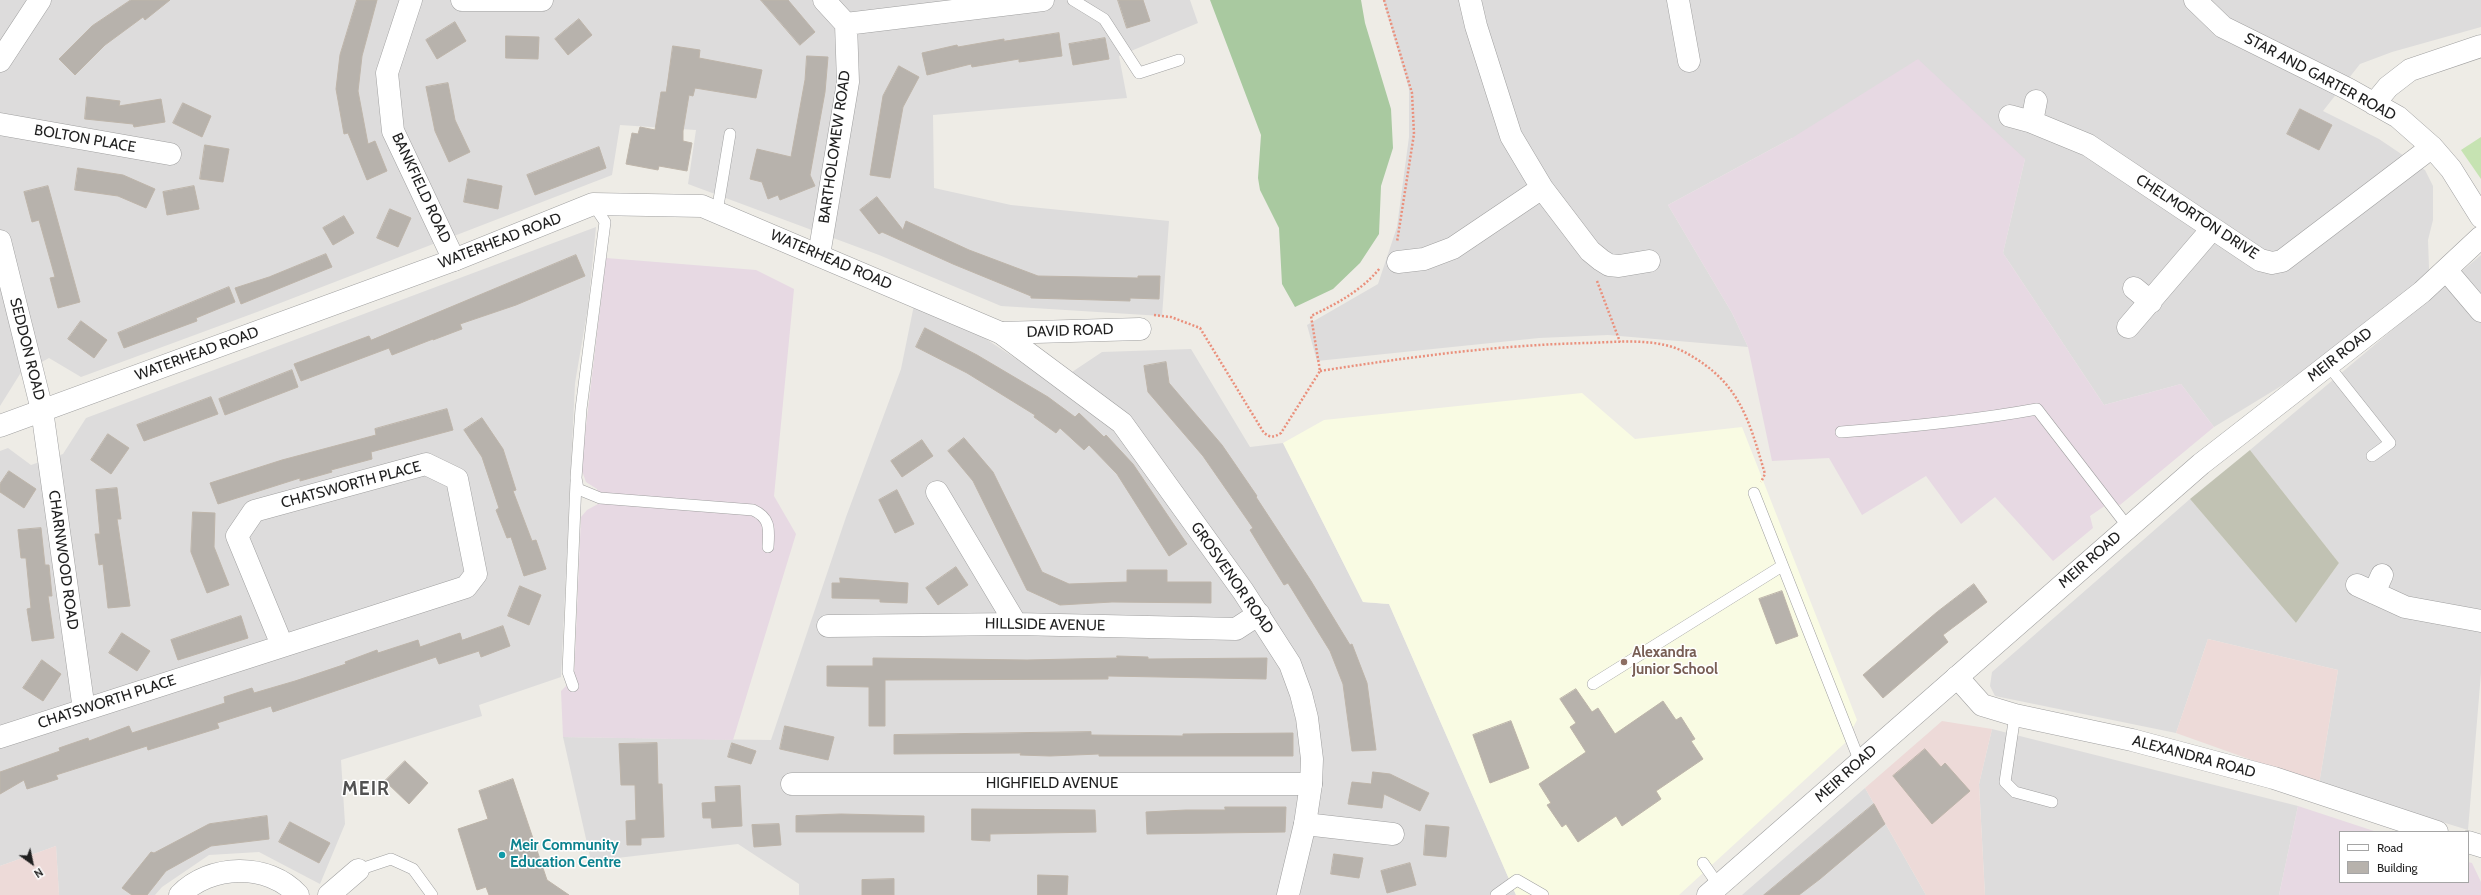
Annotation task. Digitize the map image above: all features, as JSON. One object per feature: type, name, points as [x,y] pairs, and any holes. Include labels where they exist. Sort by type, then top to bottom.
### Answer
[{"type":"street","points":[[0,62],[40,0]]},
{"type":"street","name":"BANKFIELD ROAD","points":[[411,0],[387,73],[393,131],[454,260]]},
{"type":"street","points":[[462,0],[542,0]]},
{"type":"street","points":[[824,0],[846,24],[1043,0]]},
{"type":"street","points":[[1470,0],[1476,26],[1511,136],[1542,188],[1590,251],[1609,265],[1619,266],[1649,261]]},
{"type":"street","points":[[1678,0],[1689,62]]},
{"type":"street","name":"STAR AND GARTER ROAD","points":[[2195,0],[2223,27],[2398,117],[2432,147],[2451,169],[2481,217]]},
{"type":"street","name":"BARTHOLOMEW ROAD","points":[[820,255],[848,82],[846,24]]},
{"type":"street","points":[[2374,104],[2388,87],[2410,70],[2481,46]]},
{"type":"street","name":"CHELMORTON DRIVE","points":[[2010,116],[2034,111],[2088,145],[2260,260],[2272,263],[2282,261],[2432,147]]},
{"type":"street","name":"BOLTON PLACE","points":[[0,124],[170,154]]},
{"type":"street","points":[[1392,258],[1424,259],[1453,248],[1542,188]]},
{"type":"street","name":"WATERHEAD ROAD","points":[[0,426],[454,260],[593,204],[702,206],[1001,333]]},
{"type":"street","points":[[2128,327],[2212,229]]},
{"type":"street","name":"MEIR ROAD","points":[[1714,890],[2201,464],[2447,271],[2481,237]]},
{"type":"street","name":"SEDDON ROAD","points":[[0,241],[42,410]]},
{"type":"street","points":[[2447,271],[2481,311]]},
{"type":"street","points":[[2134,288],[2150,302]]},
{"type":"street","name":"DAVID ROAD","points":[[1001,333],[1140,329]]},
{"type":"street","name":"GROSVENOR ROAD","points":[[1001,333],[1122,423],[1259,614],[1290,664],[1301,694],[1307,718],[1311,752],[1311,784],[1305,824],[1288,895]]},
{"type":"street","name":"CHARNWOOD ROAD","points":[[42,410],[84,710]]},
{"type":"street","name":"CHATSWORTH PLACE","points":[[0,736],[84,710],[466,587],[476,574],[457,479],[426,464],[254,511],[237,536],[282,646]]},
{"type":"street","points":[[937,492],[1016,624]]},
{"type":"street","points":[[2371,584],[2405,607],[2481,621]]},
{"type":"street","name":"HILLSIDE AVENUE","points":[[828,626],[1016,624],[1236,629],[1259,614]]},
{"type":"street","name":"ALEXANDRA ROAD","points":[[1957,677],[1982,705],[2015,715],[2132,740],[2274,778],[2434,831]]},
{"type":"street","name":"HIGHFIELD AVENUE","points":[[792,784],[1311,784]]},
{"type":"street","points":[[1305,824],[1393,834]]},
{"type":"street","points":[[2469,842],[2481,846]]},
{"type":"street","points":[[329,895],[358,870]]},
{"type":"street","points":[[180,895],[188,887],[205,877],[225,872],[246,871],[270,876],[290,887],[298,895]]},
{"type":"lane","points":[[1073,0],[1104,19],[1139,73],[1179,60]]},
{"type":"lane","points":[[717,212],[730,134]]},
{"type":"lane","points":[[573,686],[568,672],[576,478],[581,409],[605,222],[593,204]]},
{"type":"lane","points":[[2328,365],[2390,443],[2372,456]]},
{"type":"lane","points":[[1841,432],[1927,426],[1982,419],[2037,409],[2128,527]]},
{"type":"lane","points":[[576,478],[578,489],[600,498],[753,510],[763,514],[769,524],[768,547]]},
{"type":"lane","points":[[1754,493],[1860,762]]},
{"type":"lane","points":[[1593,684],[1782,566]]},
{"type":"lane","points":[[2015,715],[2005,782],[2014,792],[2052,802]]},
{"type":"lane","points":[[358,870],[392,859],[412,869],[432,895]]},
{"type":"lane","points":[[1703,863],[1714,890]]},
{"type":"lane","points":[[1496,895],[1516,880],[1543,895]]},
{"type":"path","points":[[1140,329],[1138,313],[1171,317],[1200,328],[1264,433],[1269,437],[1281,433],[1320,371],[1311,316],[1355,292],[1369,282],[1392,258],[1397,242],[1407,190],[1414,134],[1412,93],[1384,0]]},
{"type":"path","points":[[1590,251],[1601,271],[1596,280],[1620,342]]},
{"type":"path","points":[[1320,371],[1441,354],[1542,344],[1620,342],[1653,344],[1687,353],[1721,378],[1733,391],[1743,407],[1765,474],[1754,493]]},
{"type":"shaded area","points":[[0,0],[1190,0],[1198,23],[1119,56],[1127,98],[933,115],[934,188],[1011,205],[1169,221],[1162,316],[1001,306],[879,255],[688,184],[696,130],[620,125],[612,175],[257,312],[81,377],[49,358],[20,374],[0,406]]},
{"type":"shaded area","points":[[1383,0],[2481,0],[2481,27],[2392,52],[2360,64],[2323,111],[2379,139],[2425,170],[2433,186],[2433,220],[2428,240],[2430,295],[2214,427],[2181,384],[2104,405],[2003,253],[2025,159],[1792,138],[1668,205],[1732,313],[1748,347],[1608,335],[1539,338],[1317,361],[1307,325],[1378,284],[1397,227],[1409,137],[1409,89]]},
{"type":"shaded area","points":[[1918,59],[2025,159],[2003,253],[2104,405],[2181,384],[2214,427],[2120,505],[2109,503],[2090,516],[2093,528],[2053,561],[1995,497],[1961,524],[1926,476],[1862,515],[1829,458],[1772,461],[1748,347],[1732,313],[1668,205],[1792,138]]},
{"type":"shaded area","points":[[596,227],[588,307],[575,383],[561,677],[479,705],[482,716],[341,760],[345,824],[320,884],[259,852],[209,855],[162,887],[155,895],[59,895],[56,846],[0,866],[0,451],[8,448],[31,465],[63,454],[86,418]]},
{"type":"shaded area","points":[[2481,255],[2481,673],[2468,830],[2319,784],[2338,670],[2208,639],[2176,733],[1995,696],[1990,686],[1992,672],[2190,499],[2296,623],[2339,563],[2250,450]]},
{"type":"shaded area","points":[[606,258],[756,270],[794,289],[774,496],[796,534],[733,740],[563,737],[561,691],[574,678],[581,517],[587,510],[598,504],[600,498],[597,489],[586,482],[581,468]]},
{"type":"shaded area","points":[[914,305],[977,333],[1054,384],[1102,352],[1191,349],[1250,447],[1283,443],[1363,602],[1389,604],[1516,895],[799,895],[799,884],[738,844],[591,861],[563,737],[771,740],[846,517],[901,369]]},
{"type":"shaded area","name":"Alexandra Junior School","points":[[1582,393],[1635,439],[1742,427],[1857,720],[1845,743],[1679,895],[1516,895],[1389,604],[1363,602],[1283,443],[1324,420]]},
{"type":"shaded area","points":[[2250,450],[2339,563],[2296,623],[2190,499]]},
{"type":"shaded area","points":[[2208,639],[2338,670],[2319,784],[2176,733]]},
{"type":"shaded area","points":[[1942,721],[1992,729],[1979,784],[1985,895],[1926,895],[1865,788]]},
{"type":"shaded area","points":[[1992,729],[2298,806],[2279,895],[1985,895],[1979,784]]},
{"type":"shaded area","points":[[1865,788],[1926,895],[1742,895]]},
{"type":"shaded area","points":[[2298,806],[2374,831],[2339,831],[2339,883],[2469,883],[2469,862],[2472,863],[2481,882],[2481,895],[2279,895]]},
{"type":"shaded area","points":[[56,846],[59,895],[0,895],[0,866]]},
{"type":"green space","points":[[1210,0],[1361,0],[1365,23],[1391,109],[1393,148],[1381,186],[1379,234],[1360,263],[1333,289],[1295,307],[1282,284],[1279,228],[1260,190],[1258,178],[1261,135]]},
{"type":"green space","points":[[2481,137],[2481,179],[2461,150]]},
{"type":"building","points":[[131,0],[170,0],[145,20],[143,17],[105,45],[75,75],[59,59],[92,26]]},
{"type":"building","points":[[357,0],[377,0],[362,56],[358,91],[368,144],[375,141],[387,171],[367,180],[348,133],[344,134],[336,89],[340,55]]},
{"type":"building","points":[[761,0],[788,0],[815,32],[800,45]]},
{"type":"building","points":[[1118,0],[1143,0],[1150,21],[1127,28]]},
{"type":"building","points":[[579,19],[592,35],[568,55],[555,39]]},
{"type":"building","points":[[455,22],[466,41],[437,59],[426,40]]},
{"type":"building","points":[[1059,33],[1062,56],[1019,62],[1019,59],[972,67],[971,64],[927,75],[922,53],[957,45],[958,47],[1004,39],[1004,41]]},
{"type":"building","points":[[506,36],[539,37],[538,59],[506,58]]},
{"type":"building","points":[[1105,38],[1109,59],[1073,65],[1069,44]]},
{"type":"building","points":[[673,46],[700,50],[699,58],[762,70],[756,98],[695,88],[693,96],[689,95],[683,131],[683,141],[692,143],[687,171],[659,166],[658,170],[626,164],[632,133],[638,134],[640,127],[655,130],[661,92],[666,92]]},
{"type":"building","points":[[807,56],[828,57],[825,92],[810,175],[815,186],[780,200],[778,195],[768,199],[762,182],[750,179],[757,149],[791,157],[805,80]]},
{"type":"building","points":[[899,66],[919,77],[903,107],[890,178],[870,175],[883,96]]},
{"type":"building","points":[[448,83],[455,120],[470,152],[449,162],[435,131],[426,87]]},
{"type":"building","points":[[87,97],[120,101],[119,106],[161,99],[165,122],[134,127],[133,124],[85,119]]},
{"type":"building","points":[[183,103],[211,116],[202,137],[173,123]]},
{"type":"building","points":[[2300,109],[2332,125],[2319,150],[2287,134]]},
{"type":"building","points":[[205,145],[229,149],[223,182],[200,179]]},
{"type":"building","points":[[599,147],[606,168],[535,195],[527,175]]},
{"type":"building","points":[[78,168],[123,175],[155,189],[146,208],[118,196],[75,190]]},
{"type":"building","points":[[468,179],[502,186],[498,209],[464,202]]},
{"type":"building","points":[[48,186],[80,302],[58,308],[50,278],[55,277],[39,220],[32,222],[24,192]]},
{"type":"building","points":[[194,186],[199,209],[167,215],[163,192]]},
{"type":"building","points":[[877,197],[903,230],[906,221],[969,250],[1038,276],[1138,278],[1138,276],[1160,276],[1159,299],[1130,298],[1130,301],[1031,298],[1031,296],[953,264],[882,232],[879,234],[860,210]]},
{"type":"building","points":[[390,209],[411,218],[398,247],[377,238]]},
{"type":"building","points":[[344,216],[354,233],[333,245],[323,228]]},
{"type":"building","points":[[326,254],[332,267],[241,304],[235,288],[269,277]]},
{"type":"building","points":[[576,255],[585,276],[516,305],[460,324],[462,329],[433,340],[392,355],[389,348],[301,381],[294,364],[369,336],[371,340]]},
{"type":"building","points":[[229,287],[235,302],[196,318],[197,321],[124,348],[118,333]]},
{"type":"building","points":[[81,321],[107,340],[94,358],[68,339]]},
{"type":"building","points":[[925,328],[977,355],[1048,397],[1075,417],[1079,413],[1104,437],[1106,435],[1133,464],[1187,544],[1169,556],[1117,474],[1089,445],[1084,450],[1060,428],[1056,433],[1034,417],[1035,415],[967,373],[916,347]]},
{"type":"building","points":[[1166,362],[1169,383],[1222,445],[1257,496],[1256,497],[1311,581],[1350,645],[1352,644],[1367,683],[1376,750],[1352,751],[1343,684],[1330,651],[1288,583],[1284,585],[1250,530],[1253,528],[1203,456],[1148,392],[1144,366]]},
{"type":"building","points":[[292,370],[298,387],[225,415],[219,399]]},
{"type":"building","points":[[211,397],[218,414],[144,441],[137,425]]},
{"type":"building","points":[[447,409],[453,430],[371,452],[372,459],[331,470],[332,472],[300,481],[300,478],[218,504],[210,483],[282,460],[376,435],[375,429]]},
{"type":"building","points":[[482,418],[503,449],[516,490],[513,491],[532,541],[536,540],[546,569],[524,576],[511,537],[507,538],[496,510],[499,508],[482,457],[464,430]]},
{"type":"building","points":[[108,434],[129,448],[111,474],[91,460]]},
{"type":"building","points":[[964,438],[993,472],[1042,572],[1069,584],[1127,582],[1127,570],[1167,570],[1167,582],[1211,582],[1211,603],[1112,602],[1060,605],[1027,590],[973,481],[948,451]]},
{"type":"building","points":[[922,440],[933,456],[902,477],[891,461]]},
{"type":"building","points":[[9,471],[36,489],[24,508],[0,492],[0,484]]},
{"type":"building","points":[[117,488],[121,519],[117,519],[130,606],[108,608],[103,564],[99,565],[95,534],[100,534],[96,490]]},
{"type":"building","points":[[897,490],[914,524],[895,533],[879,500]]},
{"type":"building","points":[[193,512],[215,513],[214,547],[229,585],[207,593],[191,552]]},
{"type":"building","points":[[41,528],[45,565],[49,565],[52,596],[48,596],[54,638],[32,641],[27,609],[31,608],[26,558],[21,558],[18,530]]},
{"type":"building","points":[[956,567],[968,585],[938,605],[926,588]]},
{"type":"building","points":[[840,578],[908,583],[907,603],[880,602],[880,599],[832,598],[832,583],[840,583]]},
{"type":"building","points":[[1974,584],[1987,602],[1943,635],[1948,642],[1883,698],[1863,675],[1937,612]]},
{"type":"building","points":[[520,586],[541,595],[529,625],[508,616]]},
{"type":"building","points":[[1782,591],[1798,636],[1776,644],[1759,599]]},
{"type":"building","points":[[241,616],[248,638],[178,660],[171,640]]},
{"type":"building","points":[[503,626],[510,646],[481,657],[479,651],[439,664],[436,657],[273,712],[271,706],[217,723],[219,728],[148,750],[147,746],[56,775],[58,779],[27,789],[24,780],[0,794],[0,772],[60,751],[59,748],[88,738],[89,741],[129,726],[132,733],[225,703],[224,697],[252,688],[254,693],[295,681],[346,664],[345,662],[377,650],[378,653],[418,640],[420,647],[460,633],[462,640]]},
{"type":"building","points":[[122,633],[150,651],[137,671],[109,653]]},
{"type":"building","points":[[1117,656],[1148,657],[1148,659],[1267,658],[1266,679],[1108,676],[1108,679],[885,680],[885,726],[869,726],[869,687],[827,686],[827,666],[873,666],[873,658],[1027,660],[1117,658]]},
{"type":"building","points":[[42,660],[61,674],[43,701],[23,688]]},
{"type":"building","points":[[1576,689],[1592,712],[1598,708],[1615,734],[1663,701],[1676,720],[1681,717],[1695,739],[1691,741],[1703,759],[1656,791],[1661,799],[1622,826],[1616,816],[1578,842],[1566,824],[1562,827],[1547,805],[1551,803],[1539,784],[1586,752],[1570,727],[1576,723],[1560,699]]},
{"type":"building","points":[[1511,721],[1529,768],[1490,783],[1473,735]]},
{"type":"building","points":[[785,726],[834,737],[828,760],[780,749]]},
{"type":"building","points":[[1091,732],[1091,735],[1183,736],[1183,734],[1293,733],[1293,756],[1099,756],[1099,754],[1050,756],[1020,755],[1021,753],[894,754],[894,735]]},
{"type":"building","points":[[657,743],[658,784],[662,784],[664,837],[641,838],[641,845],[627,845],[626,821],[636,820],[635,785],[621,785],[619,744]]},
{"type":"building","points":[[732,743],[756,751],[751,764],[728,757]]},
{"type":"building","points":[[1925,749],[1941,767],[1945,763],[1970,791],[1932,824],[1893,776]]},
{"type":"building","points":[[405,761],[428,783],[409,804],[385,781]]},
{"type":"building","points":[[1373,772],[1390,774],[1429,793],[1420,811],[1384,794],[1382,808],[1348,804],[1352,782],[1371,784]]},
{"type":"building","name":"Meir Community Education Centre","points":[[513,779],[547,880],[569,895],[489,895],[486,887],[477,890],[458,829],[488,819],[479,791]]},
{"type":"building","points":[[740,786],[742,826],[712,828],[711,818],[703,818],[702,803],[716,802],[715,787]]},
{"type":"building","points":[[1874,804],[1885,824],[1820,879],[1799,895],[1764,895]]},
{"type":"building","points":[[1225,807],[1286,807],[1285,832],[1147,834],[1146,812],[1225,810]]},
{"type":"building","points":[[972,809],[1095,810],[1096,832],[990,834],[990,841],[972,840]]},
{"type":"building","points":[[841,814],[924,816],[924,832],[796,832],[796,816]]},
{"type":"building","points":[[267,816],[269,839],[211,846],[166,871],[147,895],[132,895],[122,888],[151,852],[154,853],[209,824]]},
{"type":"building","points":[[290,822],[330,843],[319,863],[279,842]]},
{"type":"building","points":[[779,824],[781,845],[754,847],[752,825]]},
{"type":"building","points":[[1426,825],[1449,827],[1446,857],[1424,855]]},
{"type":"building","points":[[1334,854],[1363,858],[1359,878],[1331,874]]},
{"type":"building","points":[[1410,863],[1416,885],[1387,893],[1381,871]]},
{"type":"building","points":[[1038,875],[1068,876],[1067,895],[1038,895]]},
{"type":"building","points":[[894,879],[894,895],[862,895],[862,880]]},
{"type":"place","name":"Alexandra Junior School","points":[[1624,662]]},
{"type":"place","name":"Meir Community Education Centre","points":[[502,855]]},
{"type":"district","name":"MEIR","points":[[366,789]]}]
